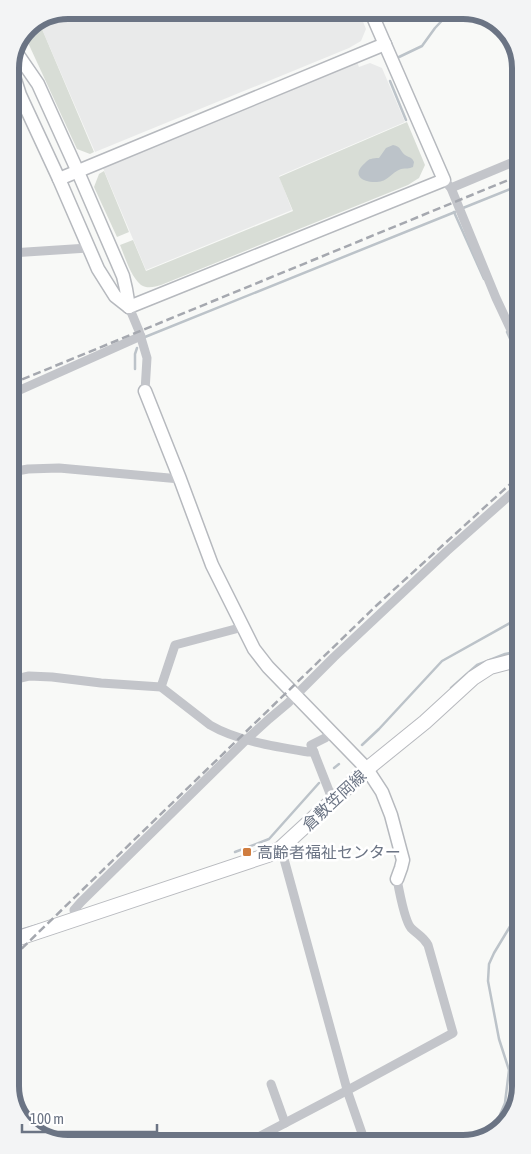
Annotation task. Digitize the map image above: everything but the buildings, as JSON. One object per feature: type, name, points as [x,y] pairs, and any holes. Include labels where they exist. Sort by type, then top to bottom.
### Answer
[{"type":"main road","name":"倉敷笠岡線","points":[[19,938],[268,855],[281,848],[367,769],[425,722],[473,678],[490,667],[512,661]]},
{"type":"street","points":[[374,19],[512,332]]},
{"type":"street","points":[[59,179],[385,44]]},
{"type":"street","points":[[20,57],[38,84],[123,276],[129,307],[141,336],[147,358],[145,391],[212,565],[254,649],[268,667],[367,769],[382,792],[396,831],[403,860],[397,879],[400,898],[410,927],[424,938],[428,945],[453,1033],[261,1135]]},
{"type":"street","points":[[19,91],[98,269],[114,296],[129,307]]},
{"type":"street","points":[[129,307],[447,184],[512,162]]},
{"type":"street","points":[[19,252],[88,248]]},
{"type":"street","points":[[19,390],[141,336]]},
{"type":"street","points":[[19,471],[59,468],[180,479]]},
{"type":"street","points":[[76,919],[74,910],[81,902],[247,739],[296,696],[341,650],[447,551],[512,493]]},
{"type":"street","points":[[162,687],[175,645],[243,627]]},
{"type":"street","points":[[19,678],[29,676],[52,676],[101,683],[162,687],[210,725],[226,733],[286,749],[314,752]]},
{"type":"street","points":[[331,732],[325,738],[311,745],[333,801]]},
{"type":"street","points":[[281,848],[348,1090],[363,1135]]},
{"type":"street","points":[[271,1084],[285,1123]]},
{"type":"shaded area","points":[[68,19],[362,19],[366,29],[361,41],[349,48],[95,152],[41,27],[43,25]]},
{"type":"shaded area","points":[[41,27],[94,152],[90,154],[77,149],[27,41]]},
{"type":"shaded area","points":[[357,62],[359,67],[370,63],[382,68],[405,122],[279,176],[292,210],[146,270],[103,168]]},
{"type":"shaded area","points":[[407,122],[425,165],[419,178],[408,185],[159,286],[146,287],[141,285],[131,272],[120,245],[133,240],[146,271],[293,211],[279,177]]},
{"type":"shaded area","points":[[393,145],[412,159],[414,162],[413,167],[398,170],[381,182],[372,182],[360,178],[359,172],[365,163],[370,159],[379,158],[386,148]]},
{"type":"shaded area","points":[[104,171],[129,232],[117,237],[94,187],[99,174]]},
{"type":"waterway","points":[[399,57],[422,46],[444,19]]},
{"type":"waterway","points":[[390,81],[406,120]]},
{"type":"waterway","points":[[463,208],[512,188]]},
{"type":"waterway","points":[[454,212],[484,279]]},
{"type":"waterway","points":[[145,337],[455,212]]},
{"type":"waterway","points":[[507,332],[512,343]]},
{"type":"waterway","points":[[135,369],[137,348]]},
{"type":"waterway","points":[[362,745],[442,661],[512,622]]},
{"type":"waterway","points":[[451,688],[477,665],[512,653]]},
{"type":"waterway","points":[[334,768],[339,764]]},
{"type":"waterway","points":[[235,852],[269,839],[319,783]]},
{"type":"waterway","points":[[497,1122],[505,1103],[509,1070],[499,1039],[488,981],[489,964],[512,923]]},
{"type":"waterway","points":[[19,930],[38,925]]},
{"type":"railway","points":[[19,381],[512,178]]},
{"type":"railway","points":[[19,951],[377,605],[512,482]]},
{"type":"place","name":"高齢者福祉センター","points":[[247,852]]}]
